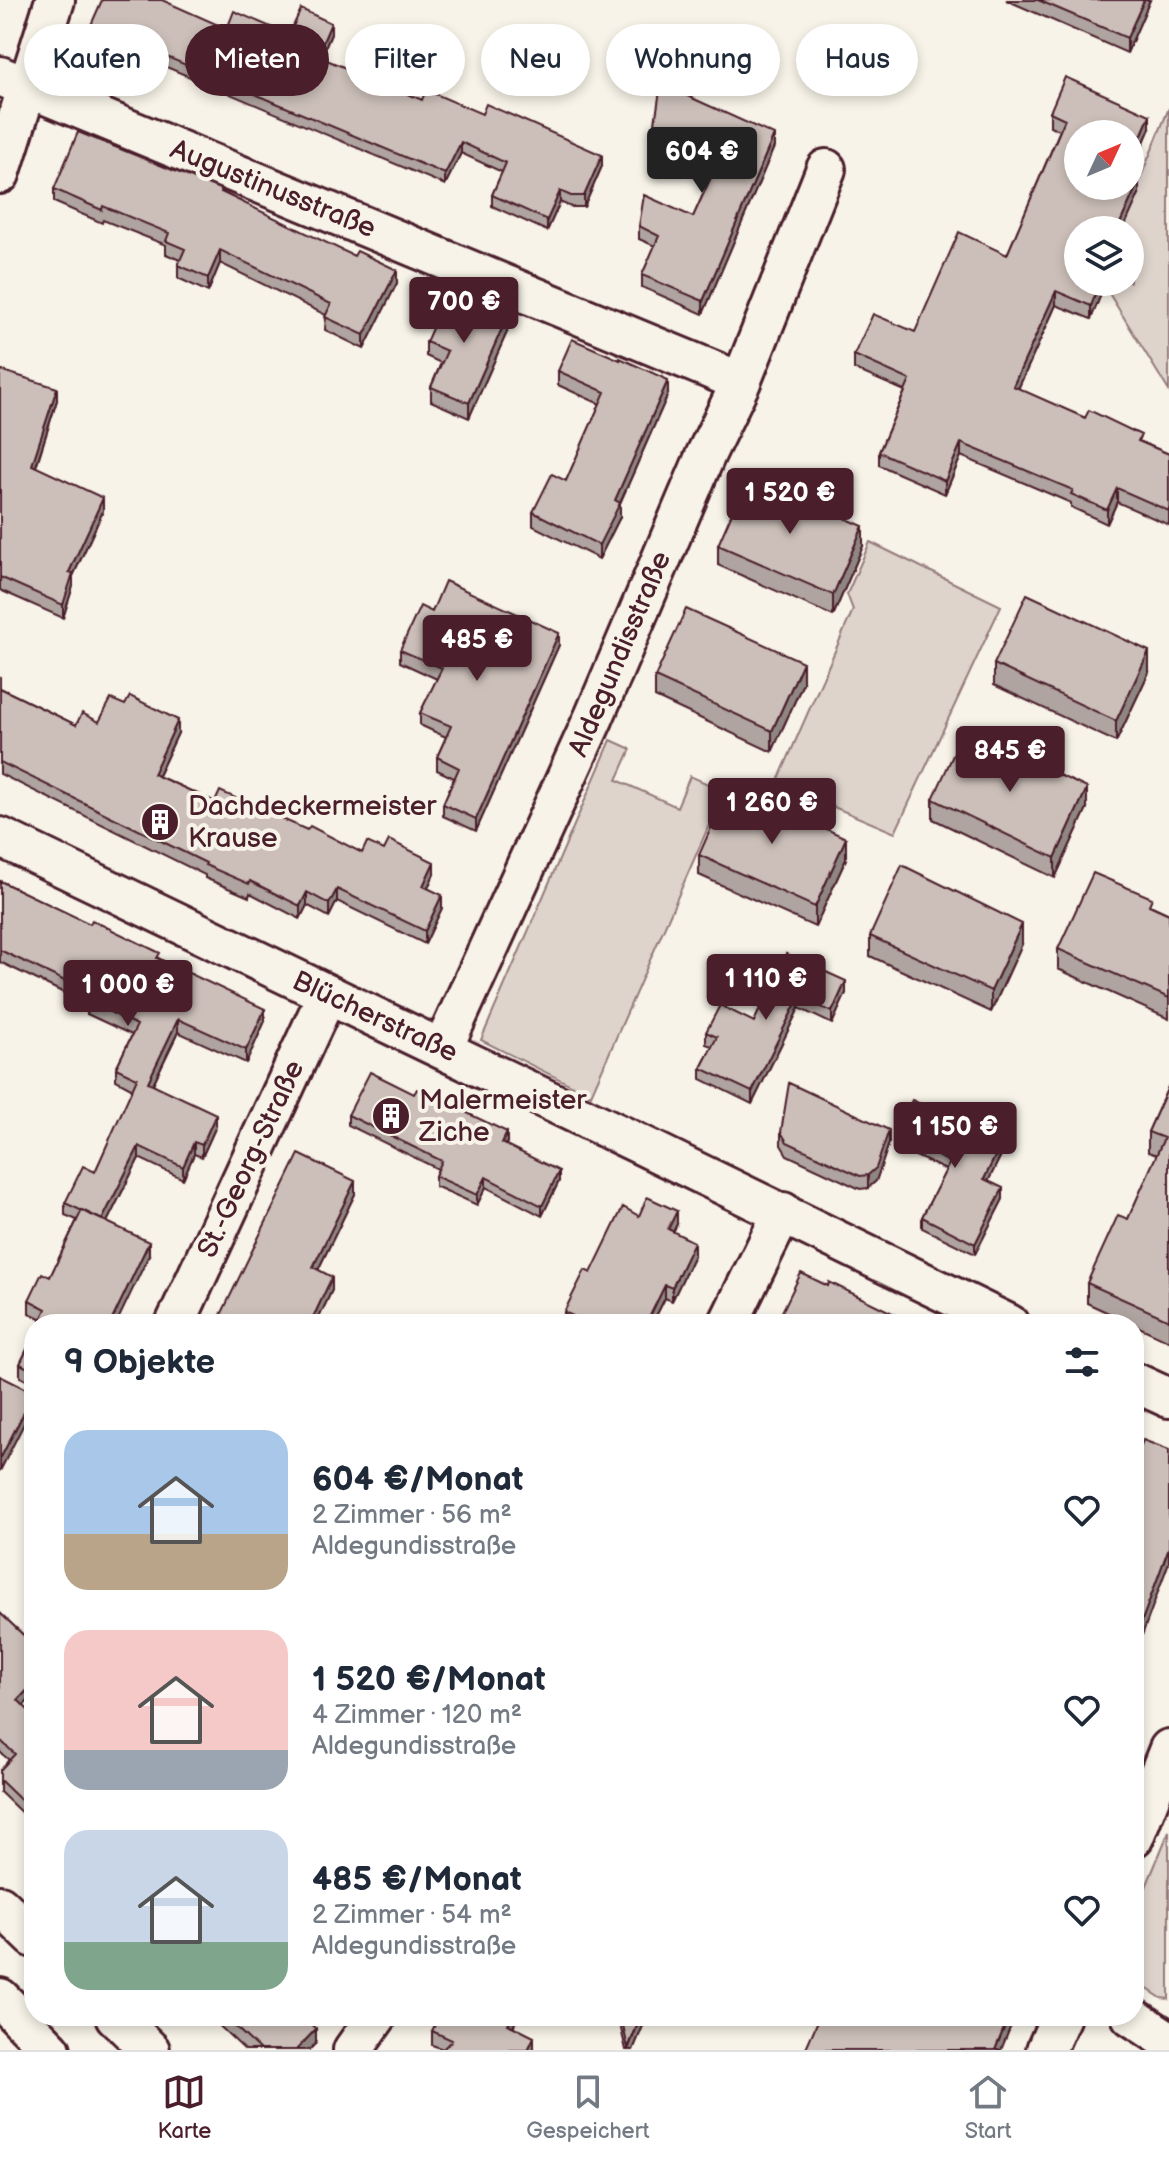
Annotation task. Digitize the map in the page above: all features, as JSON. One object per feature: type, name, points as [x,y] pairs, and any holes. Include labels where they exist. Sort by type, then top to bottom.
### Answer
[{"type":"street","points":[[0,174],[14,82],[55,0]]},
{"type":"street","name":"Augustinusstraße","points":[[14,82],[741,382]]},
{"type":"street","name":"Aldegundisstraße","points":[[443,1048],[594,717],[706,454],[741,382],[826,169]]},
{"type":"street","name":"Blücherstraße","points":[[0,837],[783,1212],[989,1314]]},
{"type":"street","name":"St.-Georg-Straße","points":[[180,1314],[327,995]]},
{"type":"street","points":[[733,1314],[783,1212]]},
{"type":"street","points":[[1144,1387],[1169,1398]]},
{"type":"street","points":[[1144,1812],[1169,1749]]},
{"type":"street","points":[[0,1905],[24,1928]]},
{"type":"street","points":[[0,1998],[24,2022]]},
{"type":"street","points":[[1144,2024],[1168,2038]]},
{"type":"street","points":[[27,2026],[51,2050]]},
{"type":"street","points":[[125,2026],[150,2050]]},
{"type":"street","points":[[353,2050],[370,2026]]},
{"type":"street","points":[[1046,2050],[1057,2026]]},
{"type":"shaded area","points":[[1169,108],[1169,391],[1111,296],[1144,296],[1144,216],[1125,216],[1131,200],[1144,200],[1144,169]]},
{"type":"shaded area","points":[[870,542],[1001,606],[895,833],[777,783],[853,610],[847,594]]},
{"type":"shaded area","points":[[611,740],[631,749],[617,780],[677,807],[690,776],[724,791],[591,1095],[481,1040]]},
{"type":"shaded area","points":[[1169,1831],[1169,1999],[1161,1998],[1144,1987],[1144,1892]]},
{"type":"building","points":[[102,0],[162,0],[216,24],[185,24],[185,65],[169,58],[169,24],[91,24]]},
{"type":"building","points":[[1038,0],[1144,0],[1127,38]]},
{"type":"building","points":[[301,9],[331,23],[329,28],[329,24],[294,24]]},
{"type":"building","points":[[234,11],[264,24],[229,24]]},
{"type":"building","points":[[329,61],[345,68],[345,96],[412,96],[422,100],[424,96],[440,96],[482,114],[486,104],[602,155],[584,196],[571,196],[560,191],[547,220],[492,195],[506,163],[461,142],[445,174],[260,96],[329,96]]},
{"type":"building","points":[[1065,77],[1150,115],[1144,129],[1144,120],[1065,120],[1050,112]]},
{"type":"building","points":[[659,96],[688,96],[774,135],[703,301],[642,275],[659,236],[639,226],[644,195],[693,217],[722,153],[655,123]]},
{"type":"building","points":[[1064,121],[1064,200],[1130,200],[1123,216],[1064,216],[1064,294],[1056,291],[1013,386],[1085,418],[1089,410],[1141,435],[1138,441],[1169,454],[1169,511],[1117,488],[1107,510],[1071,494],[1073,490],[961,443],[945,481],[879,452],[910,380],[854,355],[873,314],[915,332],[959,232],[1007,255]]},
{"type":"building","points":[[78,132],[222,190],[354,256],[357,251],[397,270],[364,335],[325,317],[331,304],[220,250],[208,278],[178,265],[185,249],[166,241],[169,233],[103,206],[102,210],[54,189]]},
{"type":"building","points":[[448,292],[507,317],[469,403],[431,387],[447,351],[426,342]]},
{"type":"building","points":[[1068,296],[1095,296],[1091,306]]},
{"type":"building","points":[[572,339],[668,380],[615,500],[620,503],[599,545],[533,512],[552,474],[566,481],[605,392],[558,371]]},
{"type":"building","points":[[0,370],[57,388],[32,465],[103,498],[69,572],[73,573],[63,605],[0,577]]},
{"type":"building","points":[[748,476],[863,526],[833,595],[718,545]]},
{"type":"building","points":[[445,581],[559,633],[476,819],[443,804],[459,768],[437,757],[451,726],[420,713],[442,668],[400,650],[420,606],[432,612]]},
{"type":"building","points":[[1027,594],[1149,651],[1116,721],[994,664]]},
{"type":"building","points":[[686,609],[803,662],[772,731],[655,677]]},
{"type":"building","points":[[0,688],[76,725],[82,713],[99,722],[111,699],[125,705],[130,696],[178,720],[153,774],[215,802],[220,791],[307,830],[310,826],[362,853],[367,842],[384,850],[389,840],[434,862],[423,886],[442,895],[425,931],[337,889],[329,904],[307,892],[300,906],[250,881],[249,884],[205,865],[0,762]]},
{"type":"building","points":[[964,731],[1087,788],[1055,858],[933,799]]},
{"type":"building","points":[[730,785],[846,838],[815,907],[699,855]]},
{"type":"building","points":[[902,865],[1022,924],[991,991],[870,936]]},
{"type":"building","points":[[1093,873],[1152,898],[1149,905],[1169,914],[1169,998],[1058,949]]},
{"type":"building","points":[[0,881],[90,924],[92,920],[160,953],[157,958],[265,1009],[246,1050],[178,1019],[148,1082],[216,1114],[202,1145],[194,1142],[183,1167],[139,1146],[102,1220],[65,1203],[83,1166],[95,1172],[137,1078],[116,1068],[137,1025],[87,1001],[90,993],[0,950]]},
{"type":"building","points":[[786,954],[846,981],[832,1012],[799,997],[752,1092],[701,1068],[717,1037],[706,1032],[720,1005],[754,1022]]},
{"type":"building","points":[[370,1072],[414,1094],[417,1089],[507,1132],[502,1143],[559,1171],[542,1206],[486,1177],[477,1195],[435,1176],[442,1161],[348,1115]]},
{"type":"building","points":[[789,1083],[889,1130],[876,1168],[868,1175],[860,1176],[787,1142],[781,1132]]},
{"type":"building","points":[[1169,1085],[1169,1320],[1087,1283],[1118,1215],[1128,1219],[1164,1138],[1148,1132]]},
{"type":"building","points":[[912,1100],[1002,1142],[984,1179],[1003,1188],[975,1244],[922,1217],[950,1162],[894,1135]]},
{"type":"building","points":[[299,1154],[355,1181],[313,1267],[332,1277],[315,1314],[221,1314]]},
{"type":"building","points":[[647,1197],[677,1211],[668,1229],[694,1242],[672,1288],[665,1285],[651,1314],[564,1312],[585,1270],[591,1273],[623,1207],[639,1216]]},
{"type":"building","points":[[82,1210],[149,1242],[115,1314],[44,1314],[46,1309],[29,1300],[42,1273],[50,1277]]},
{"type":"building","points":[[801,1273],[828,1286],[829,1282],[895,1314],[781,1314]]},
{"type":"building","points":[[0,1376],[24,1388],[24,1412],[0,1459]]},
{"type":"building","points":[[1144,1440],[1169,1450],[1169,1547],[1144,1615]]},
{"type":"building","points":[[0,1613],[24,1636],[24,1694],[18,1700],[24,1706],[24,1803],[0,1780],[0,1770],[15,1754],[0,1740]]},
{"type":"building","points":[[235,2026],[313,2026],[316,2029],[296,2050],[260,2050]]},
{"type":"building","points":[[434,2026],[512,2026],[534,2037],[528,2050],[442,2050],[452,2040],[432,2031]]},
{"type":"building","points":[[623,2026],[637,2026],[628,2048]]},
{"type":"building","points":[[816,2026],[1005,2026],[995,2050],[805,2050]]},
{"type":"place","name":"Dachdeckermeister Krause","points":[[160,822]]},
{"type":"place","name":"Malermeister Ziche","points":[[391,1116]]}]
